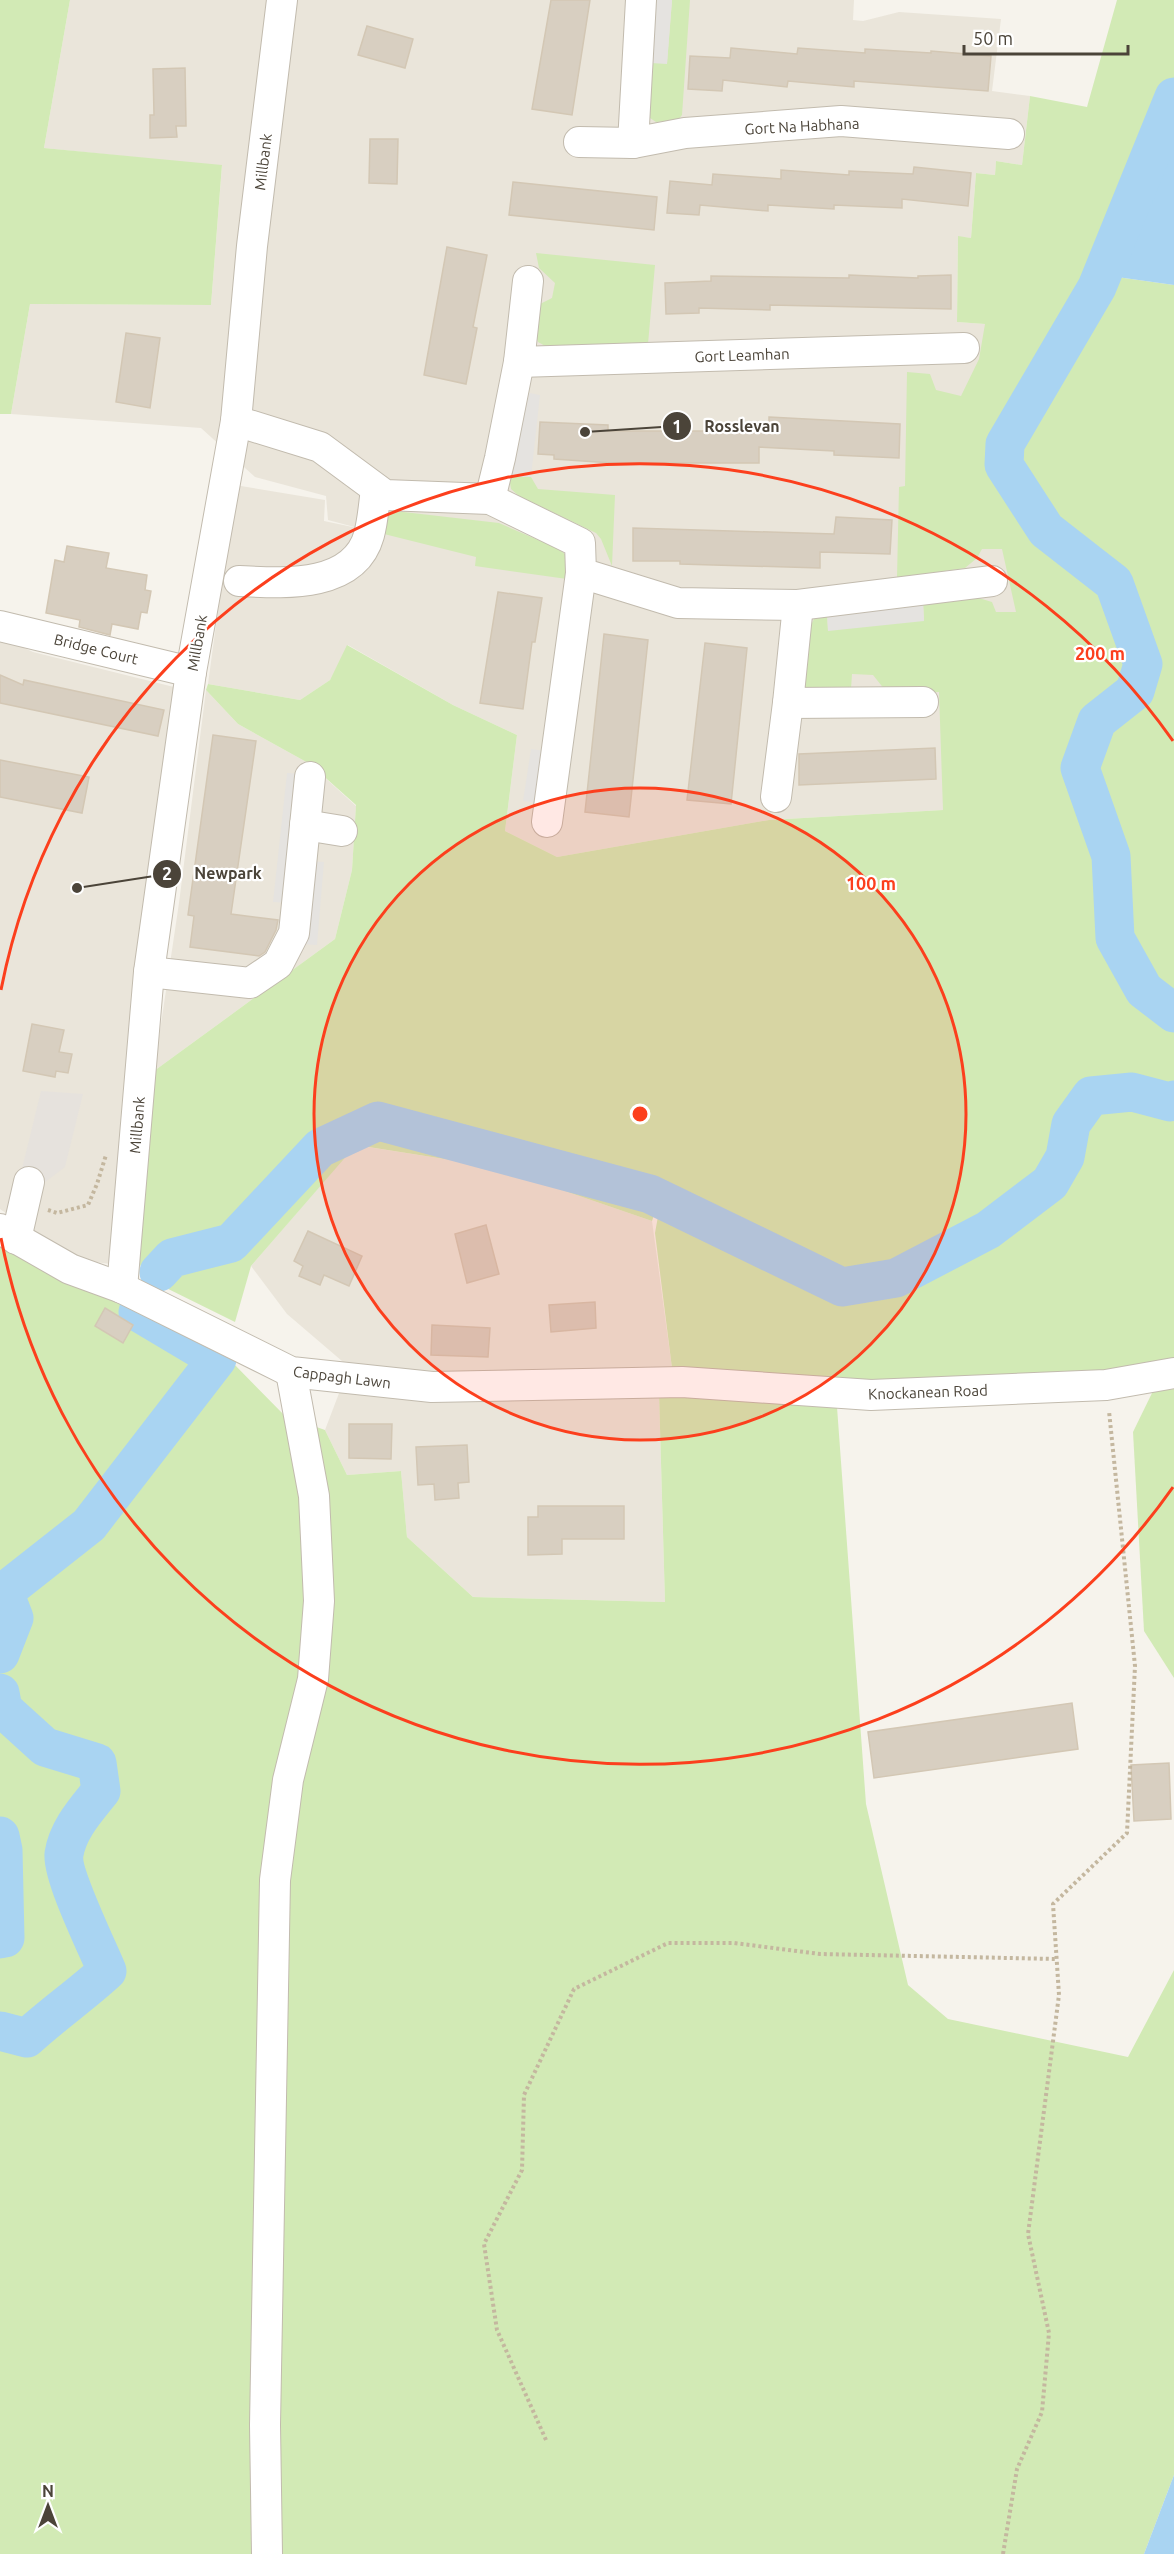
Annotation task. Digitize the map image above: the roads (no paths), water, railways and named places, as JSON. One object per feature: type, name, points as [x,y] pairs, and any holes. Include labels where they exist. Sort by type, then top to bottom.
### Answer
[{"type":"street","name":"Millbank","points":[[122,1288],[149,972],[191,672],[236,421],[252,246],[282,0]]},
{"type":"street","points":[[633,143],[641,0]]},
{"type":"street","name":"Gort Na Habhana","points":[[579,142],[633,143],[686,133],[841,121],[1009,134]]},
{"type":"street","points":[[490,499],[519,362],[528,281]]},
{"type":"street","name":"Gort Leamhan","points":[[519,362],[964,348]]},
{"type":"street","points":[[236,421],[320,447],[385,495],[490,499],[580,543],[581,573],[548,822]]},
{"type":"street","points":[[239,581],[279,583],[316,579],[340,571],[357,557],[369,537],[376,489]]},
{"type":"street","points":[[581,573],[678,603],[798,605],[992,581]]},
{"type":"street","points":[[776,796],[798,605]]},
{"type":"street","name":"Bridge Court","points":[[0,626],[191,672]]},
{"type":"street","points":[[788,703],[923,702]]},
{"type":"street","points":[[149,972],[250,983],[278,964],[294,933],[310,777]]},
{"type":"street","points":[[305,825],[342,831]]},
{"type":"street","points":[[8,1234],[26,1192]]},
{"type":"street","name":"Cappagh Lawn","points":[[8,1234],[70,1269],[122,1288],[291,1372],[432,1387],[682,1382]]},
{"type":"street","points":[[267,2554],[265,2426],[275,1880],[288,1780],[313,1679],[319,1601],[314,1496],[291,1372]]},
{"type":"street","name":"Knockanean Road","points":[[682,1382],[871,1395],[1106,1385],[1174,1373]]},
{"type":"water","points":[[1174,146],[1174,285],[1117,277]]},
{"type":"water","points":[[1174,2475],[1174,2554],[1144,2554]]},
{"type":"waterway","points":[[1174,97],[1097,287],[1005,444],[1004,465],[1046,530],[1114,583],[1143,664],[1135,691],[1097,721],[1080,768],[1111,856],[1115,938],[1144,990],[1174,1013]]},
{"type":"waterway","points":[[159,1272],[172,1258],[231,1243],[320,1148],[378,1121],[650,1194],[842,1287],[896,1278],[988,1230],[1050,1183],[1065,1157],[1071,1124],[1091,1096],[1132,1092],[1170,1102],[1174,1100]]},
{"type":"waterway","points":[[0,1654],[14,1618],[4,1592],[89,1525],[217,1359],[138,1312]]},
{"type":"waterway","points":[[0,1693],[3,1709],[45,1747],[97,1763],[101,1791],[69,1836],[64,1854],[68,1878],[107,1971],[27,2038],[0,2031]]},
{"type":"waterway","points":[[0,1836],[3,1850],[5,1938],[0,1939]]},
{"type":"place","name":"Rosslevan","points":[[585,432]]},
{"type":"place","name":"Newpark","points":[[77,888]]}]
